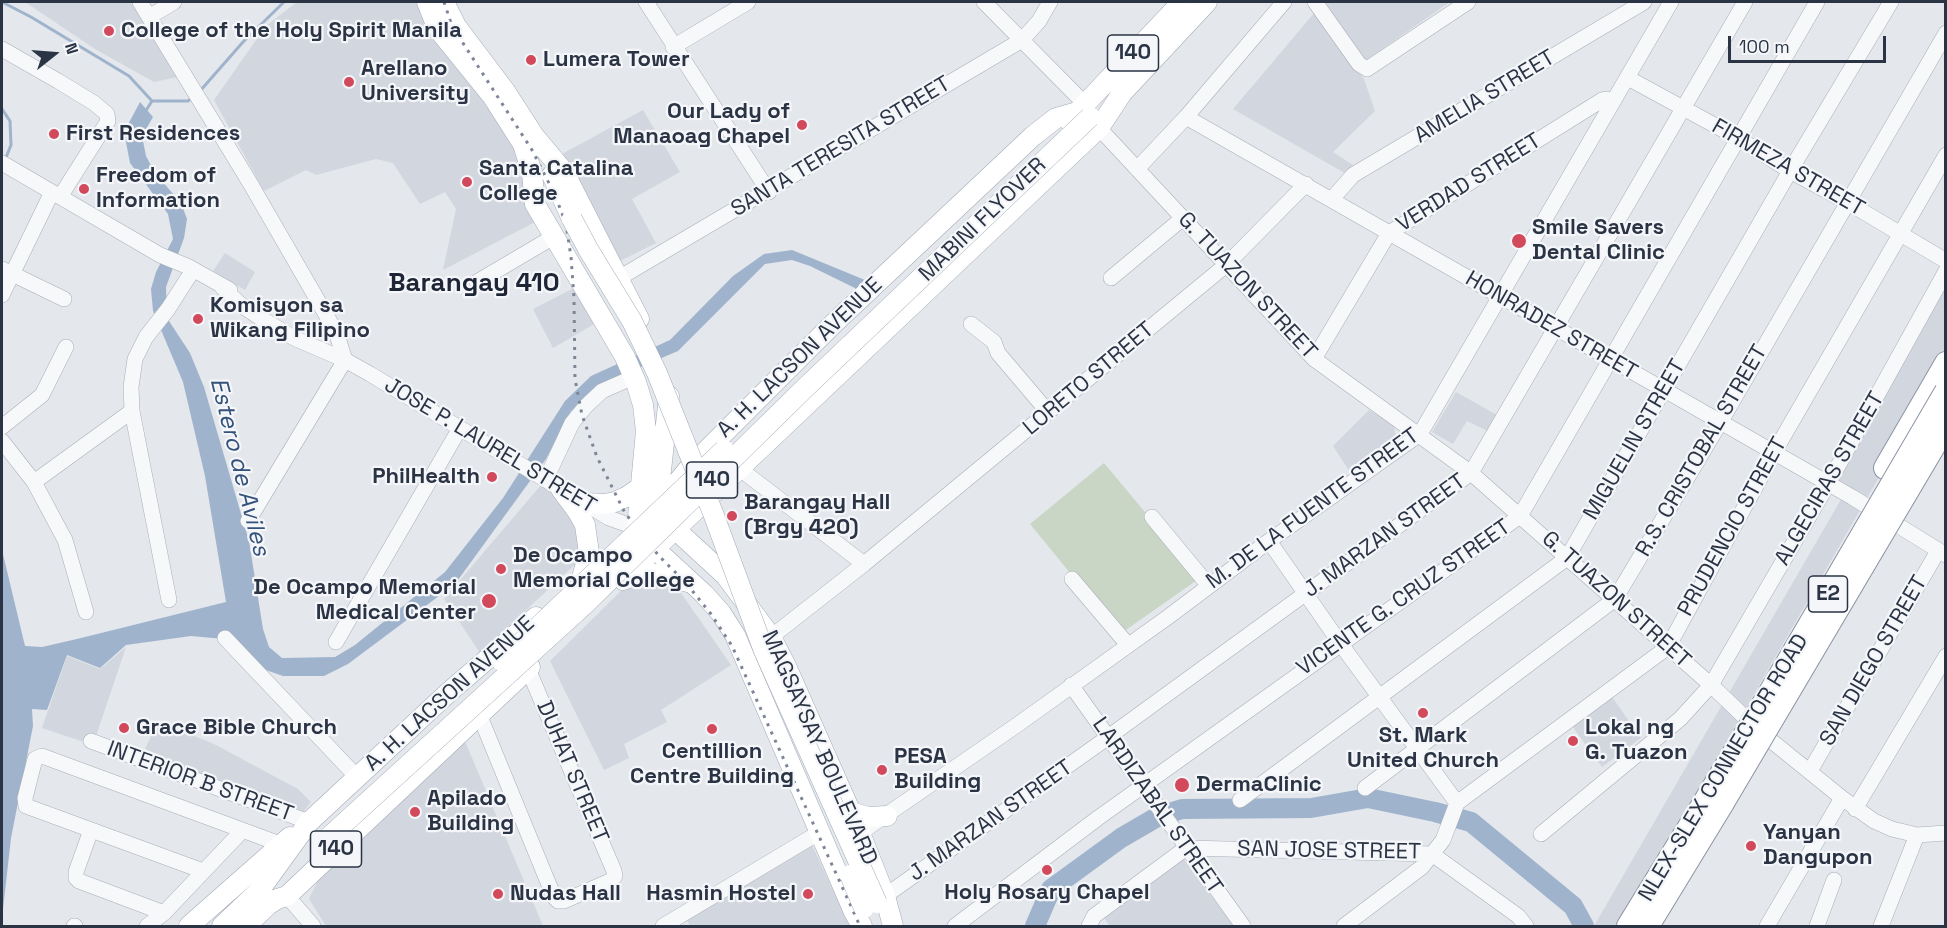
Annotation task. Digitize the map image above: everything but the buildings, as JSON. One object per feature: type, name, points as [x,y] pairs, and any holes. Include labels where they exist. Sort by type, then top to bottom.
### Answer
[{"type":"highway","points":[[1662,927],[1677,901],[1715,799],[1804,608],[1946,363]]},
{"type":"highway","name":"NLEX-SLEX CONNECTOR ROAD","points":[[1648,927],[1715,799],[1946,390]]},
{"type":"highway","name":"NLEX-SLEX CONNECTOR ROAD","points":[[1628,927],[1715,799],[1855,581],[1946,426]]},
{"type":"highway","points":[[1855,581],[1946,448]]},
{"type":"main road","points":[[428,2],[442,34],[528,140],[564,172],[658,358],[668,386],[667,418],[657,508]]},
{"type":"main road","points":[[444,2],[456,26],[505,91],[563,226],[638,359],[701,513],[754,657],[872,912]]},
{"type":"main road","name":"A. H. LACSON AVENUE","points":[[246,927],[282,897],[528,669],[858,355],[1088,115],[1182,2]]},
{"type":"main road","name":"MABINI FLYOVER","points":[[222,927],[320,829],[573,595],[1054,136],[1122,93],[1207,2]]},
{"type":"main road","name":"A. H. LACSON AVENUE","points":[[320,829],[357,777],[449,692],[636,528],[657,508],[708,448],[832,325],[1034,136],[1056,118],[1088,115]]},
{"type":"main road","name":"MABINI FLYOVER","points":[[282,897],[282,889],[320,829],[586,603],[1088,115]]},
{"type":"main road","points":[[563,226],[576,276],[632,372],[640,393],[645,418],[645,449],[636,528]]},
{"type":"main road","points":[[832,325],[858,355]]},
{"type":"main road","points":[[632,372],[658,358]]},
{"type":"main road","points":[[755,402],[780,430]]},
{"type":"main road","points":[[667,418],[708,448]]},
{"type":"main road","points":[[548,481],[578,512],[585,525],[589,554],[583,574]]},
{"type":"main road","points":[[584,503],[615,502],[641,487]]},
{"type":"main road","name":"MAGSAYSAY BOULEVARD","points":[[657,508],[675,529],[726,576],[771,637],[860,833],[872,912]]},
{"type":"main road","points":[[693,545],[691,526],[694,512]]},
{"type":"main road","name":"MAGSAYSAY BOULEVARD","points":[[636,528],[713,604],[729,625],[854,912],[872,912],[891,927]]},
{"type":"main road","points":[[623,580],[646,572],[662,574],[693,584]]},
{"type":"main road","points":[[753,678],[756,664],[766,658],[774,658],[786,666]]},
{"type":"main road","points":[[850,812],[868,817],[887,816]]},
{"type":"main road","points":[[189,927],[280,844],[320,829]]},
{"type":"main road","points":[[265,927],[282,897]]},
{"type":"street","points":[[140,2],[204,104],[336,332],[345,360],[248,521]]},
{"type":"street","points":[[149,17],[174,2]]},
{"type":"street","points":[[646,2],[769,192]]},
{"type":"street","points":[[673,46],[748,2]]},
{"type":"street","name":"G. TUAZON STREET","points":[[984,2],[1022,40],[1137,169],[1314,358],[1471,473],[1615,599],[1758,730],[1856,809],[1892,829],[1917,835],[1946,833]]},
{"type":"street","name":"SANTA TERESITA STREET","points":[[619,278],[769,192],[1022,40],[1039,21],[1050,2]]},
{"type":"street","points":[[1137,169],[1186,117],[1284,2]]},
{"type":"street","points":[[1315,2],[1361,67],[1367,69],[1468,2]]},
{"type":"street","name":"AMELIA STREET","points":[[1332,200],[1353,175],[1644,2]]},
{"type":"street","name":"M. DE LA FUENTE STREET","points":[[860,833],[1128,645],[1420,434],[1671,2]]},
{"type":"street","name":"J. MARZAN STREET","points":[[872,912],[1471,473],[1554,326],[1684,108],[1744,2]]},
{"type":"street","name":"VICENTE G. CRUZ STREET","points":[[956,927],[1143,786],[1520,516],[1817,2]]},
{"type":"street","name":"MIGUELIN STREET","points":[[1240,800],[1567,558],[1891,2]]},
{"type":"street","name":"R.S. CRISTOBAL STREET","points":[[1365,788],[1615,599],[1946,33]]},
{"type":"street","points":[[2,49],[94,103],[107,114],[108,121],[56,194],[7,271],[2,295]]},
{"type":"street","name":"FIRMEZA STREET","points":[[1628,78],[1738,138],[1946,261]]},
{"type":"street","name":"VERDAD STREET","points":[[1314,358],[1389,233],[1602,100],[1613,101]]},
{"type":"street","name":"HONRADEZ STREET","points":[[1186,117],[1828,484],[1942,553]]},
{"type":"street","name":"PRUDENCIO STREET","points":[[1456,805],[1668,647],[1774,453],[1946,155]]},
{"type":"street","name":"JOSE P. LAUREL STREET","points":[[6,170],[56,194],[160,255],[222,287],[241,305],[294,338],[345,360],[609,518],[636,528],[675,529]]},
{"type":"street","name":"LORETO STREET","points":[[771,637],[864,564],[1226,265],[1306,184]]},
{"type":"street","points":[[1111,278],[1183,218]]},
{"type":"street","points":[[477,282],[563,226]]},
{"type":"street","points":[[169,600],[132,411],[131,387],[135,359],[154,325],[168,309],[190,269]]},
{"type":"street","points":[[7,271],[64,299]]},
{"type":"street","name":"ALGECIRAS STREET","points":[[1541,834],[1680,719],[1711,685],[1828,484],[1946,271]]},
{"type":"street","points":[[971,324],[993,342],[999,353],[1048,412]]},
{"type":"street","points":[[2,427],[42,395],[66,347]]},
{"type":"street","points":[[548,481],[572,423],[602,391],[632,372]]},
{"type":"street","points":[[1758,730],[1946,409]]},
{"type":"street","points":[[34,482],[132,411]]},
{"type":"street","points":[[336,642],[460,428]]},
{"type":"street","points":[[2,441],[34,482],[69,549],[86,612]]},
{"type":"street","points":[[740,469],[864,564]]},
{"type":"street","points":[[1152,517],[1209,586]]},
{"type":"street","points":[[1269,541],[1456,805],[1443,840],[1422,867],[1344,927]]},
{"type":"street","name":"SAN DIEGO STREET","points":[[1810,771],[1942,553]]},
{"type":"street","points":[[1072,579],[1128,645]]},
{"type":"street","points":[[225,638],[357,777]]},
{"type":"street","points":[[1856,809],[1946,656]]},
{"type":"street","name":"DUHAT STREET","points":[[479,714],[554,897],[558,901],[564,901],[612,880],[615,876],[528,669]]},
{"type":"street","name":"LARDIZABAL STREET","points":[[1071,685],[1243,927]]},
{"type":"street","name":"INTERIOR B STREET","points":[[91,741],[320,829]]},
{"type":"street","points":[[203,871],[26,806],[25,798],[34,761],[37,757],[42,756],[280,844]]},
{"type":"street","points":[[1767,927],[1842,798]]},
{"type":"street","points":[[91,830],[75,872],[76,878],[164,913]]},
{"type":"street","points":[[147,927],[164,913],[242,831]]},
{"type":"street","points":[[663,927],[820,832]]},
{"type":"street","points":[[1881,927],[1917,835]]},
{"type":"street","points":[[1095,923],[1186,848]]},
{"type":"street","name":"SAN JOSE STREET","points":[[1186,848],[1432,854],[1518,916],[1526,927]]},
{"type":"street","points":[[1817,927],[1834,880]]},
{"type":"street","points":[[282,897],[313,927]]},
{"type":"shaded area","name":"College of the Holy Spirit Manila","points":[[25,2],[132,2],[178,77],[154,82],[95,49]]},
{"type":"shaded area","name":"Arellano University","points":[[297,2],[420,2],[519,151],[539,220],[443,270],[456,209],[445,192],[420,204],[393,163],[376,159],[316,175],[306,170],[264,191],[214,100],[266,26]]},
{"type":"shaded area","points":[[1323,2],[1450,2],[1366,60]]},
{"type":"shaded area","points":[[1315,12],[1364,79],[1375,111],[1333,152],[1356,167],[1348,175],[1233,109]]},
{"type":"shaded area","points":[[643,110],[680,172],[632,199],[656,243],[620,261],[562,154]]},
{"type":"shaded area","points":[[225,253],[255,272],[245,290],[213,271]]},
{"type":"shaded area","points":[[1945,286],[1945,363],[1620,926],[1594,926],[1847,489],[1834,480]]},
{"type":"shaded area","points":[[576,287],[596,323],[553,348],[533,309]]},
{"type":"shaded area","points":[[1456,392],[1497,415],[1490,432],[1467,421],[1453,444],[1432,432]]},
{"type":"shaded area","points":[[1369,410],[1394,425],[1396,441],[1350,472],[1333,446]]},
{"type":"shaded area","points":[[541,485],[569,505],[582,531],[583,557],[480,653],[444,599]]},
{"type":"shaded area","points":[[636,576],[658,577],[679,590],[731,665],[661,710],[667,722],[624,744],[629,758],[604,770],[550,661]]},
{"type":"shaded area","points":[[126,647],[93,745],[42,728],[67,656],[100,669]]},
{"type":"shaded area","points":[[1612,697],[1641,738],[1602,767],[1572,726]]},
{"type":"shaded area","points":[[157,721],[214,744],[298,789],[311,802],[300,816],[142,757]]},
{"type":"shaded area","points":[[464,739],[543,926],[326,926],[309,899],[319,878]]},
{"type":"shaded area","points":[[811,843],[850,926],[690,926],[686,918]]},
{"type":"shaded area","points":[[1184,859],[1234,926],[1110,926],[1101,914]]},
{"type":"green space","points":[[1104,463],[1200,578],[1120,634],[1030,524]]},
{"type":"water","points":[[140,102],[153,117],[142,136],[146,156],[155,173],[181,203],[187,219],[184,238],[166,287],[167,318],[190,353],[204,387],[249,541],[263,629],[269,647],[282,658],[335,657],[355,645],[445,572],[503,498],[565,401],[591,376],[670,340],[733,276],[764,254],[792,250],[865,280],[865,284],[859,290],[810,266],[792,260],[765,264],[678,351],[605,382],[571,411],[546,459],[455,584],[348,664],[324,676],[283,676],[263,669],[224,639],[191,636],[126,645],[100,668],[67,655],[47,710],[32,709],[33,726],[11,838],[2,918],[2,550],[25,646],[42,647],[226,602],[205,476],[183,382],[153,311],[151,289],[156,272],[173,239],[168,214],[130,163],[124,132]]},
{"type":"waterway","points":[[2,2],[129,76],[152,101],[188,101],[193,97]]},
{"type":"waterway","points":[[200,91],[243,42],[284,2]]},
{"type":"waterway","name":"Estero de Aviles","points":[[145,112],[152,101]]},
{"type":"waterway","points":[[2,109],[10,121],[11,145],[5,160]]},
{"type":"waterway","points":[[1035,926],[1051,889],[1121,838],[1157,817],[1182,809],[1311,808],[1368,798],[1471,822],[1573,906],[1584,926]]},
{"type":"railway","points":[[444,2],[452,26],[532,150],[555,195],[566,224],[574,298],[575,379],[582,415],[597,457],[625,513],[659,556],[686,583],[711,614],[732,646],[860,926]]},
{"type":"place","name":"College of the Holy Spirit Manila","points":[[109,31]]},
{"type":"place","name":"Lumera Tower","points":[[531,60]]},
{"type":"place","name":"Arellano University","points":[[349,82]]},
{"type":"place","name":"Our Lady of Manaoag Chapel","points":[[802,125]]},
{"type":"place","name":"First Residences","points":[[54,134]]},
{"type":"place","name":"Santa Catalina College","points":[[467,182]]},
{"type":"place","name":"Freedom of Information","points":[[84,189]]},
{"type":"place","name":"Smile Savers Dental Clinic","points":[[1519,241]]},
{"type":"place","name":"Komisyon sa Wikang Filipino","points":[[198,319]]},
{"type":"place","name":"PhilHealth","points":[[492,477]]},
{"type":"place","name":"Barangay Hall (Brgy 420)","points":[[732,516]]},
{"type":"place","name":"De Ocampo Memorial College","points":[[501,569]]},
{"type":"place","name":"De Ocampo Memorial Medical Center","points":[[489,601]]},
{"type":"place","name":"St. Mark United Church","points":[[1423,713]]},
{"type":"place","name":"Grace Bible Church","points":[[124,728]]},
{"type":"place","name":"Centillion Centre Building","points":[[712,729]]},
{"type":"place","name":"Lokal ng G. Tuazon","points":[[1573,741]]},
{"type":"place","name":"PESA Building","points":[[882,770]]},
{"type":"place","name":"DermaClinic","points":[[1182,785]]},
{"type":"place","name":"Apilado Building","points":[[415,812]]},
{"type":"place","name":"Yanyan Dangupon","points":[[1751,846]]},
{"type":"place","name":"Holy Rosary Chapel","points":[[1047,870]]},
{"type":"place","name":"Nudas Hall","points":[[498,894]]},
{"type":"place","name":"Hasmin Hostel","points":[[808,894]]},
{"type":"district","name":"Barangay 410","points":[[474,284]]}]
